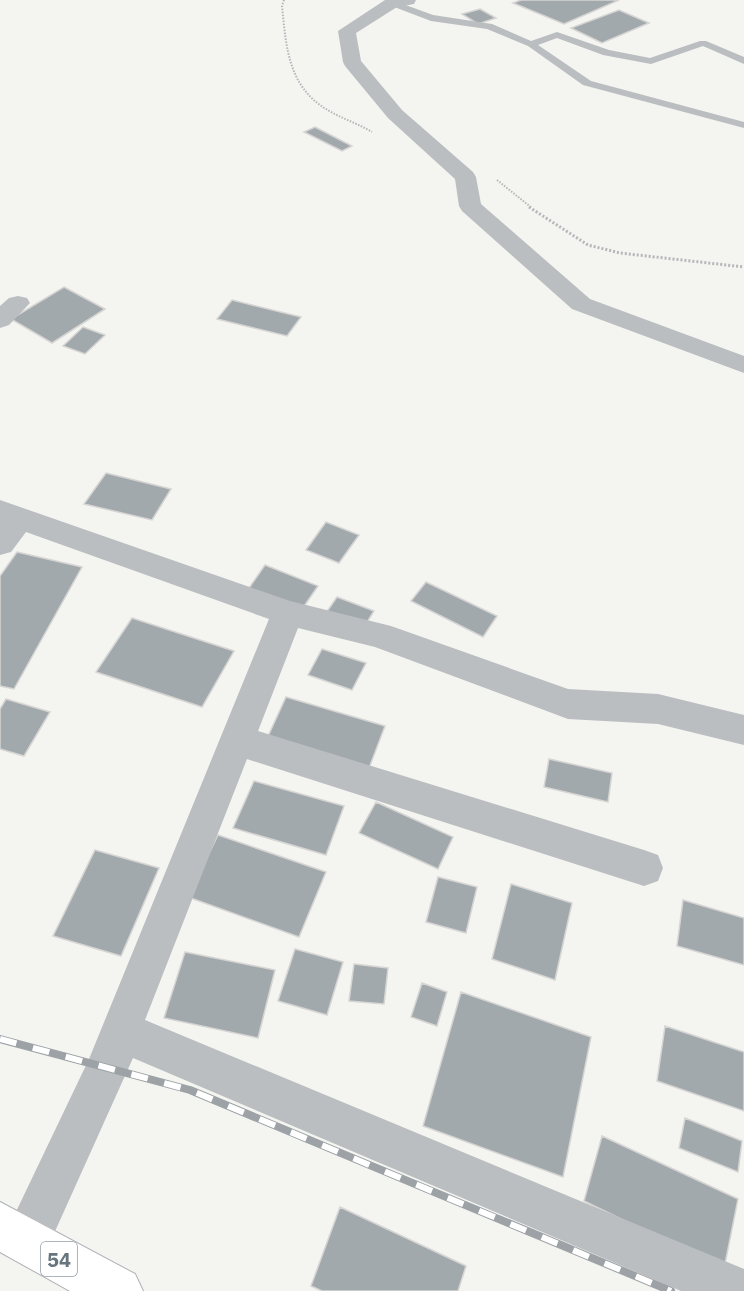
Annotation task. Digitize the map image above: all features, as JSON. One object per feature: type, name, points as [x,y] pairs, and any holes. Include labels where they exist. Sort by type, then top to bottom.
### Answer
[{"type":"main road","name":"54","points":[[13,1234],[118,1291]]},
{"type":"street","points":[[400,1],[347,31],[352,62],[395,114],[465,177],[470,206],[580,304],[744,365]]},
{"type":"street","points":[[0,320],[18,303]]},
{"type":"street","points":[[0,544],[10,515],[288,613],[379,634],[568,704],[658,709],[744,730]]},
{"type":"street","points":[[13,1234],[108,1067],[120,1031],[288,613]]},
{"type":"street","points":[[237,740],[644,868]]},
{"type":"street","points":[[120,1031],[739,1291]]},
{"type":"lane","points":[[400,1],[430,18],[489,26],[531,44],[586,83],[744,125]]},
{"type":"lane","points":[[531,44],[557,35],[607,53],[651,61],[703,43],[744,61]]},
{"type":"building","points":[[521,0],[619,0],[564,24],[513,3]]},
{"type":"building","points":[[480,9],[496,18],[478,24],[462,14]]},
{"type":"building","points":[[619,10],[649,23],[602,43],[571,28]]},
{"type":"building","points":[[315,127],[352,146],[342,151],[304,132]]},
{"type":"building","points":[[64,287],[105,309],[52,343],[11,319]]},
{"type":"building","points":[[232,300],[301,317],[287,336],[217,319]]},
{"type":"building","points":[[83,327],[105,335],[85,354],[63,346]]},
{"type":"building","points":[[106,473],[171,489],[152,520],[84,504]]},
{"type":"building","points":[[326,522],[359,535],[339,563],[306,550]]},
{"type":"building","points":[[17,552],[82,567],[14,689],[0,686],[0,576]]},
{"type":"building","points":[[265,565],[318,586],[300,612],[247,591]]},
{"type":"building","points":[[426,582],[497,616],[483,637],[411,601]]},
{"type":"building","points":[[337,597],[374,611],[364,627],[326,613]]},
{"type":"building","points":[[132,618],[234,651],[202,707],[96,672]]},
{"type":"building","points":[[322,649],[366,663],[352,690],[308,675]]},
{"type":"building","points":[[286,697],[385,726],[366,776],[264,745]]},
{"type":"building","points":[[6,699],[50,712],[24,756],[0,749],[0,709]]},
{"type":"building","points":[[549,759],[612,773],[608,802],[544,787]]},
{"type":"building","points":[[254,781],[344,806],[326,855],[233,828]]},
{"type":"building","points":[[376,802],[453,837],[438,869],[359,833]]},
{"type":"building","points":[[218,835],[326,872],[299,937],[188,897]]},
{"type":"building","points":[[95,850],[159,868],[121,956],[53,936]]},
{"type":"building","points":[[438,877],[477,887],[466,933],[426,922]]},
{"type":"building","points":[[511,884],[572,903],[555,980],[492,959]]},
{"type":"building","points":[[683,900],[744,918],[744,965],[677,946]]},
{"type":"building","points":[[295,949],[343,962],[327,1015],[278,1001]]},
{"type":"building","points":[[185,952],[275,970],[258,1038],[164,1018]]},
{"type":"building","points":[[354,964],[388,968],[384,1004],[349,1001]]},
{"type":"building","points":[[422,983],[447,992],[437,1026],[411,1017]]},
{"type":"building","points":[[461,992],[591,1037],[563,1177],[423,1126]]},
{"type":"building","points":[[665,1026],[744,1052],[744,1111],[657,1081]]},
{"type":"building","points":[[685,1118],[742,1141],[738,1172],[679,1148]]},
{"type":"building","points":[[602,1136],[738,1199],[724,1269],[584,1201]]},
{"type":"building","points":[[340,1207],[466,1266],[458,1291],[322,1291],[311,1286]]},
{"type":"railway","points":[[0,1039],[190,1090],[671,1291]]}]
